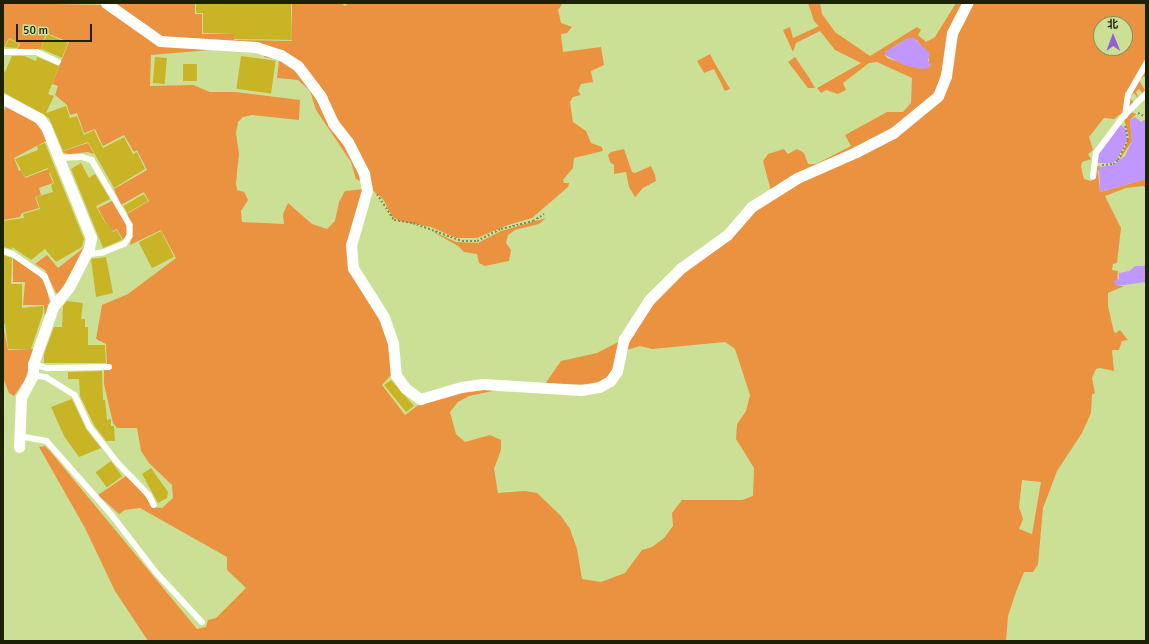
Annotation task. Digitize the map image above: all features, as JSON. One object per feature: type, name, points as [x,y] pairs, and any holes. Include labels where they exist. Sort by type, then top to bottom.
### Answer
[{"type":"street","points":[[106,3],[160,41],[251,46],[268,50],[291,60],[321,97],[333,123],[355,154],[364,174],[367,190],[351,245],[353,268],[384,317],[392,343],[396,375],[413,396],[420,399],[461,387],[483,384],[581,390],[599,387],[610,381],[616,371],[624,339],[649,300],[681,268],[727,235],[751,207],[797,178],[856,152],[893,133],[938,96],[946,76],[952,33],[967,3]]},
{"type":"street","points":[[3,99],[44,122],[92,238],[89,248],[67,290],[55,302],[33,370],[21,398],[19,441]]},
{"type":"lane","points":[[3,52],[41,53],[58,62]]},
{"type":"lane","points":[[1123,118],[1128,95],[1146,64]]},
{"type":"lane","points":[[1093,177],[1096,153],[1123,118],[1146,94]]},
{"type":"lane","points":[[60,158],[82,157],[92,160],[111,189],[131,230],[129,241],[118,249],[84,255]]},
{"type":"lane","points":[[3,251],[24,260],[45,276],[55,302]]},
{"type":"lane","points":[[33,370],[47,368],[109,367]]},
{"type":"lane","points":[[33,370],[75,395],[90,427],[118,463],[149,496],[154,505]]},
{"type":"lane","points":[[19,441],[47,442],[112,515],[156,572],[202,622]]},
{"type":"path","points":[[1095,164],[1113,164],[1118,160],[1128,138],[1123,118]]},
{"type":"path","points":[[367,190],[378,195],[394,220],[431,229],[462,241],[477,241],[501,229],[533,221],[544,214]]},
{"type":"shaded area","points":[[3,3],[105,5],[150,39],[222,49],[151,55],[150,86],[193,85],[210,92],[235,92],[300,100],[299,120],[252,115],[243,117],[238,122],[236,133],[239,154],[236,183],[237,190],[244,192],[248,200],[241,211],[242,222],[284,224],[283,214],[288,203],[312,224],[327,229],[335,221],[339,202],[345,191],[365,189],[350,257],[387,331],[393,373],[382,385],[405,415],[421,403],[462,389],[502,389],[469,396],[458,402],[450,412],[456,434],[465,442],[490,435],[501,440],[501,450],[494,469],[498,493],[525,491],[537,493],[561,516],[570,529],[577,549],[582,579],[601,582],[625,573],[642,550],[652,547],[664,538],[673,526],[672,513],[682,500],[742,500],[753,496],[754,468],[736,439],[737,424],[746,411],[750,395],[735,349],[725,342],[652,349],[640,346],[627,350],[627,340],[650,302],[765,199],[857,154],[939,97],[954,34],[969,3],[1146,3],[1146,62],[1123,112],[1114,119],[1104,118],[1089,137],[1093,150],[1088,154],[1091,159],[1082,162],[1081,167],[1084,179],[1091,181],[1095,178],[1096,166],[1100,166],[1098,172],[1100,192],[1146,179],[1146,188],[1143,186],[1126,188],[1105,196],[1121,228],[1117,263],[1113,264],[1112,270],[1118,271],[1117,286],[1124,286],[1108,293],[1108,306],[1114,332],[1116,333],[1120,330],[1128,340],[1122,341],[1119,350],[1112,350],[1114,371],[1100,368],[1096,369],[1092,378],[1095,393],[1092,395],[1091,413],[1082,433],[1057,471],[1043,508],[1038,564],[1033,572],[1024,572],[1008,616],[1006,641],[148,641],[115,591],[85,528],[39,447],[45,446],[50,451],[197,629],[206,627],[208,620],[216,618],[246,588],[227,570],[227,557],[140,508],[125,510],[119,514],[98,495],[126,476],[142,491],[152,507],[162,508],[173,498],[172,485],[149,463],[141,451],[137,428],[117,428],[113,423],[104,384],[104,370],[112,368],[107,366],[106,344],[96,339],[102,305],[128,294],[176,258],[161,230],[130,245],[133,230],[127,214],[149,201],[144,192],[121,205],[114,189],[147,170],[137,150],[134,152],[124,135],[103,146],[95,129],[84,133],[77,113],[70,115],[67,105],[55,95],[58,86],[52,84],[69,42],[46,33],[40,51],[16,52],[20,44],[9,38],[3,49]],"holes":[[[1022,480],[1041,482],[1032,534],[1019,529],[1023,519],[1019,507]]]},
{"type":"shaded area","points":[[112,3],[195,3],[195,14],[202,14],[202,34],[234,34],[234,40],[292,41],[292,3],[341,3],[345,6],[349,3],[563,3],[558,10],[561,23],[572,27],[567,33],[561,34],[563,52],[601,47],[604,65],[591,71],[593,82],[581,84],[578,91],[581,95],[573,97],[570,102],[573,122],[586,131],[591,143],[602,147],[603,151],[574,158],[573,168],[563,180],[564,183],[569,183],[568,187],[532,218],[508,225],[477,238],[456,238],[431,227],[399,221],[392,216],[383,199],[371,189],[356,152],[282,54],[162,39]]},
{"type":"shaded area","points":[[808,3],[820,3],[822,14],[835,32],[870,56],[917,27],[921,30],[918,35],[926,42],[935,37],[956,3],[964,3],[947,50],[936,94],[910,118],[771,191],[763,161],[768,154],[784,149],[788,154],[797,149],[804,153],[808,164],[816,164],[851,146],[845,135],[887,112],[903,112],[911,103],[912,78],[877,62],[869,63],[843,83],[846,90],[838,94],[826,90],[821,93],[817,88],[861,63],[835,50],[820,31],[796,43],[793,52],[783,30],[790,27],[793,38],[819,26],[814,21]],"holes":[[[906,39],[917,40],[929,57],[929,64],[921,69],[887,58],[885,55],[885,52]]]},
{"type":"shaded area","points":[[913,37],[930,54],[928,60],[931,66],[928,68],[921,69],[904,65],[885,55],[885,52],[906,39]]},
{"type":"shaded area","points":[[265,51],[290,61],[346,142],[362,182],[356,179],[351,162],[316,110],[310,91],[298,80],[277,78],[279,60],[264,57]]},
{"type":"shaded area","points":[[710,54],[730,89],[725,91],[714,69],[704,73],[697,61]]},
{"type":"shaded area","points":[[795,57],[815,88],[808,88],[788,62]]},
{"type":"shaded area","points":[[1146,72],[1146,79],[1144,76],[1139,80],[1146,92],[1143,94],[1139,89],[1136,92],[1139,99],[1134,93],[1129,97],[1135,104],[1126,110],[1126,103],[1131,91],[1139,79]]},
{"type":"shaded area","points":[[7,104],[39,122],[48,140],[14,158],[19,171],[21,170],[25,178],[51,168],[53,171],[49,173],[53,183],[39,188],[41,195],[35,197],[39,208],[22,213],[20,217],[3,220],[3,113]]},
{"type":"shaded area","points":[[1131,112],[1136,114],[1130,120],[1132,141],[1118,162],[1129,138],[1124,119]]},
{"type":"shaded area","points":[[1135,117],[1141,122],[1146,119],[1146,179],[1100,192],[1099,167],[1113,165],[1125,156],[1132,141],[1130,120]]},
{"type":"shaded area","points":[[1120,124],[1126,130],[1127,140],[1117,160],[1112,163],[1096,163],[1099,152]]},
{"type":"shaded area","points":[[88,143],[94,154],[88,152],[69,154],[61,152]]},
{"type":"shaded area","points":[[624,149],[632,172],[635,173],[651,166],[655,175],[656,181],[643,188],[635,197],[629,187],[626,172],[614,174],[614,165],[610,162],[608,155],[611,152]]},
{"type":"shaded area","points":[[114,200],[129,227],[129,233],[123,240],[117,229],[113,231],[106,223],[98,208]]},
{"type":"shaded area","points":[[546,218],[539,224],[515,230],[508,235],[506,243],[511,250],[509,261],[485,266],[479,263],[477,254],[464,252],[458,246],[430,230],[456,242],[478,243],[501,231]]},
{"type":"shaded area","points":[[86,246],[59,294],[56,293],[45,270],[35,264],[47,255],[58,268]]},
{"type":"shaded area","points":[[13,257],[36,271],[46,285],[50,304],[45,321],[44,305],[23,305],[25,282],[13,282]]},
{"type":"shaded area","points":[[1146,262],[1146,282],[1117,286],[1113,281],[1119,279],[1119,273],[1129,271],[1135,266],[1144,266]]},
{"type":"shaded area","points":[[3,325],[8,350],[34,349],[25,380],[14,396],[9,393],[3,378]]},
{"type":"shaded area","points":[[622,340],[615,371],[598,385],[545,384],[561,361],[597,353]]},
{"type":"building","points":[[196,3],[291,3],[292,40],[234,39],[234,34],[203,33],[203,13],[196,13]]},
{"type":"building","points":[[47,34],[68,43],[62,58],[41,49]]},
{"type":"building","points":[[9,39],[19,44],[17,48],[5,47]]},
{"type":"building","points":[[12,56],[24,56],[36,61],[37,57],[59,66],[48,94],[54,96],[46,113],[66,106],[70,118],[77,116],[84,135],[94,130],[103,148],[124,137],[133,154],[137,152],[145,169],[114,188],[88,142],[63,151],[49,118],[3,92],[3,71],[5,72]]},
{"type":"building","points":[[241,56],[276,61],[271,94],[236,89]]},
{"type":"building","points":[[155,57],[167,58],[165,84],[153,83]]},
{"type":"building","points":[[183,64],[197,64],[197,81],[183,81]]},
{"type":"building","points":[[45,143],[84,239],[82,247],[56,262],[45,249],[31,260],[12,247],[12,249],[3,247],[3,221],[24,218],[23,214],[40,209],[36,197],[53,192],[51,185],[54,183],[48,168],[25,177],[15,159],[38,150],[37,146]]},
{"type":"building","points":[[81,163],[89,178],[95,174],[110,199],[96,206],[106,224],[108,223],[113,232],[117,230],[122,240],[103,248],[71,169]]},
{"type":"building","points":[[144,194],[148,201],[127,213],[123,206]]},
{"type":"building","points":[[161,231],[174,257],[152,268],[139,242]]},
{"type":"building","points":[[3,255],[12,258],[11,284],[22,284],[22,308],[43,306],[43,313],[31,349],[8,349],[5,324],[3,324]]},
{"type":"building","points":[[106,257],[113,293],[96,297],[91,259]]},
{"type":"building","points":[[67,301],[83,303],[81,319],[85,319],[85,327],[88,327],[88,345],[105,345],[106,363],[44,363],[44,354],[54,327],[62,327],[63,306]]},
{"type":"building","points":[[102,371],[103,400],[105,400],[107,420],[111,419],[111,426],[114,426],[115,441],[106,441],[94,425],[80,396],[79,379],[68,379],[68,372]]},
{"type":"building","points":[[391,380],[414,406],[406,412],[384,385]]},
{"type":"building","points":[[72,399],[86,429],[101,448],[79,457],[64,436],[51,407]]},
{"type":"building","points":[[111,461],[122,476],[107,488],[96,472]]},
{"type":"building","points":[[151,468],[168,492],[167,498],[158,503],[142,474]]}]
